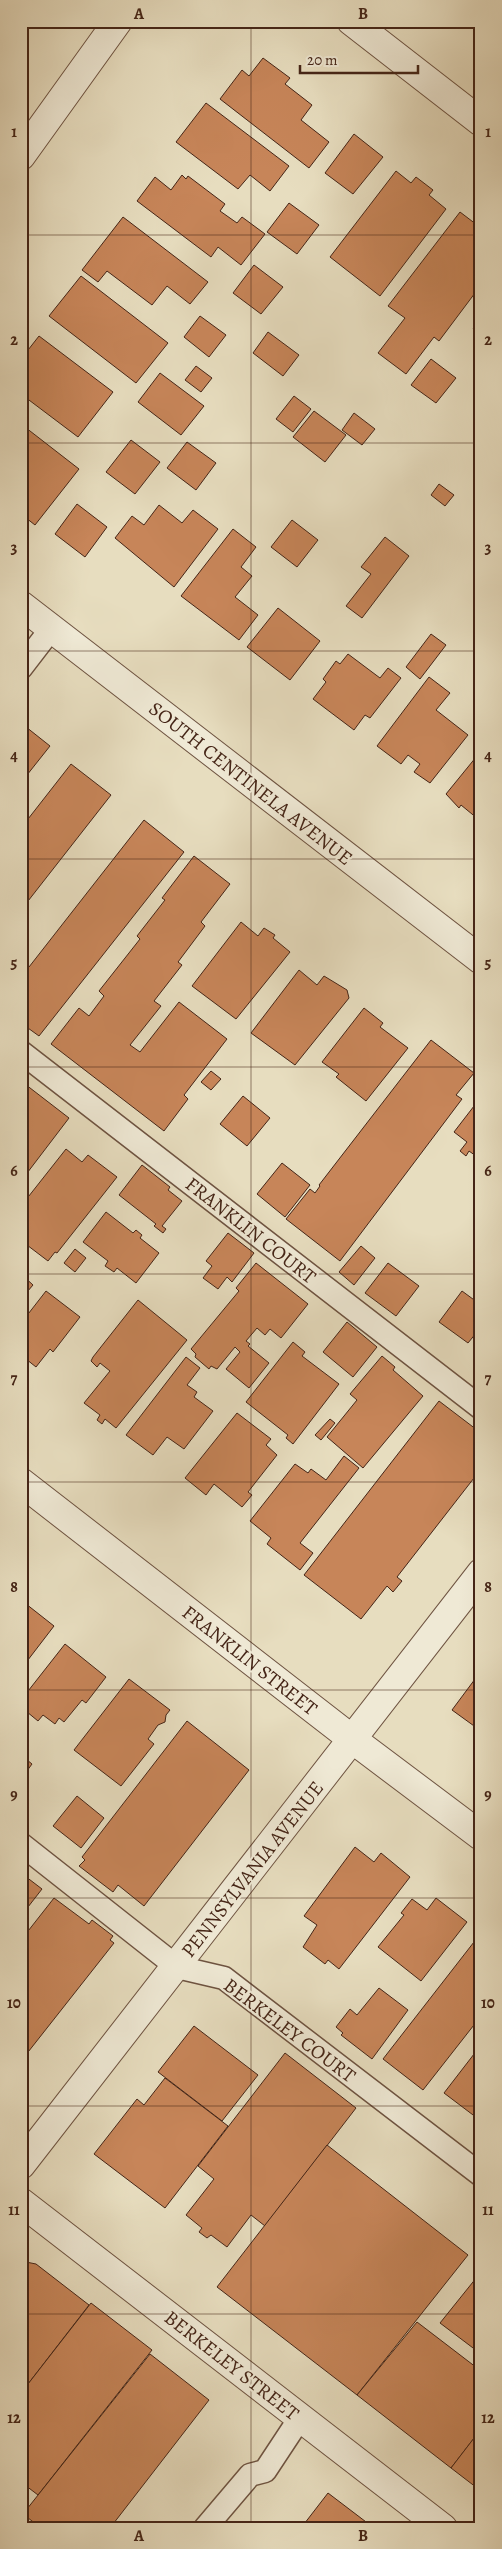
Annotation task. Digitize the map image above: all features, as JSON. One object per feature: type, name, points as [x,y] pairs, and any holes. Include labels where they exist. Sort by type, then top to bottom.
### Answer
[{"type":"street","points":[[21,156],[118,21]]},
{"type":"street","points":[[351,21],[481,122]]},
{"type":"street","name":"SOUTH CENTINELA AVENUE","points":[[21,605],[481,960]]},
{"type":"street","name":"FRANKLIN STREET","points":[[21,1482],[352,1739],[481,1836]]},
{"type":"street","name":"PENNSYLVANIA AVENUE","points":[[21,2165],[177,1967],[481,1573]]},
{"type":"street","name":"BERKELEY STREET","points":[[21,2202],[443,2528]]},
{"type":"lane","points":[[21,668],[51,629]]},
{"type":"lane","name":"FRANKLIN COURT","points":[[21,1052],[481,1408]]},
{"type":"lane","name":"BERKELEY COURT","points":[[21,1844],[177,1967],[224,1978],[481,2175]]},
{"type":"lane","points":[[206,2528],[250,2475],[265,2471],[300,2418]]},
{"type":"building","points":[[263,58],[290,78],[285,84],[312,105],[301,120],[329,142],[309,168],[220,99],[242,70],[249,76]]},
{"type":"building","points":[[206,103],[289,166],[270,191],[250,175],[238,189],[176,142]]},
{"type":"building","points":[[354,134],[383,157],[353,194],[325,173]]},
{"type":"building","points":[[396,171],[411,183],[416,177],[433,190],[429,195],[446,209],[380,296],[330,257]]},
{"type":"building","points":[[182,175],[186,179],[188,176],[225,204],[220,211],[237,223],[242,217],[265,234],[241,265],[218,247],[211,257],[137,201],[155,177],[171,190]]},
{"type":"building","points":[[289,203],[319,225],[297,254],[267,232]]},
{"type":"building","points":[[460,212],[481,228],[481,285],[439,341],[434,337],[406,374],[378,353],[405,318],[388,306]]},
{"type":"building","points":[[123,217],[208,282],[190,304],[167,286],[152,305],[107,271],[98,282],[82,270]]},
{"type":"building","points":[[254,265],[283,287],[261,314],[233,293]]},
{"type":"building","points":[[81,276],[168,343],[136,383],[49,316]]},
{"type":"building","points":[[200,316],[226,335],[209,357],[184,337]]},
{"type":"building","points":[[481,318],[481,336],[473,329]]},
{"type":"building","points":[[268,332],[299,355],[283,376],[253,353]]},
{"type":"building","points":[[39,336],[113,392],[78,437],[21,394],[21,359]]},
{"type":"building","points":[[431,359],[456,378],[436,403],[411,385]]},
{"type":"building","points":[[196,366],[212,378],[201,392],[185,380]]},
{"type":"building","points":[[160,373],[204,406],[181,435],[138,402]]},
{"type":"building","points":[[294,396],[311,409],[293,432],[276,419]]},
{"type":"building","points":[[314,411],[346,435],[325,462],[293,437]]},
{"type":"building","points":[[354,413],[375,429],[362,445],[342,430]]},
{"type":"building","points":[[21,424],[79,469],[35,525],[21,514]]},
{"type":"building","points":[[131,440],[160,462],[135,494],[106,472]]},
{"type":"building","points":[[187,442],[216,463],[196,490],[167,468]]},
{"type":"building","points":[[439,484],[454,495],[445,506],[431,495]]},
{"type":"building","points":[[77,504],[107,527],[85,557],[55,534]]},
{"type":"building","points":[[159,505],[182,523],[193,510],[218,529],[174,587],[115,538],[132,516],[144,525]]},
{"type":"building","points":[[292,520],[318,540],[297,567],[271,547]]},
{"type":"building","points":[[233,529],[256,547],[241,567],[252,576],[235,597],[258,615],[239,640],[181,596]]},
{"type":"building","points":[[385,537],[409,556],[362,618],[346,606],[371,574],[361,567]]},
{"type":"building","points":[[278,608],[320,641],[290,680],[247,647]]},
{"type":"building","points":[[431,634],[446,645],[420,679],[406,667]]},
{"type":"building","points":[[348,654],[380,678],[388,668],[401,678],[370,718],[365,715],[354,730],[313,699],[326,682],[323,679],[336,661],[340,664]]},
{"type":"building","points":[[429,677],[450,693],[436,710],[468,735],[430,783],[414,772],[420,764],[408,755],[401,764],[377,746]]},
{"type":"building","points":[[21,723],[50,746],[23,780],[27,782],[21,789]]},
{"type":"building","points":[[481,751],[481,817],[478,819],[461,805],[459,808],[446,794]]},
{"type":"building","points":[[71,764],[111,795],[21,910],[21,828]]},
{"type":"building","points":[[144,820],[184,852],[39,1036],[21,1023],[21,960],[29,967]]},
{"type":"building","points":[[194,856],[230,884],[201,922],[205,926],[178,962],[182,965],[154,1001],[161,1006],[130,1045],[140,1052],[179,1002],[227,1039],[184,1095],[188,1099],[164,1131],[51,1044],[79,1008],[89,1016],[104,996],[99,991],[140,939],[137,936],[165,900],[162,898]]},
{"type":"building","points":[[241,922],[258,936],[264,928],[275,935],[273,938],[290,952],[236,1019],[192,986]]},
{"type":"building","points":[[299,970],[317,985],[324,976],[347,990],[349,998],[295,1065],[251,1033]]},
{"type":"building","points":[[364,1008],[383,1023],[380,1027],[408,1048],[366,1101],[336,1077],[339,1074],[322,1062]]},
{"type":"building","points":[[431,1040],[474,1073],[456,1095],[462,1099],[340,1261],[286,1219],[310,1189],[315,1193],[319,1185]]},
{"type":"building","points":[[211,1071],[221,1079],[211,1090],[201,1082]]},
{"type":"building","points":[[21,1081],[69,1118],[21,1181]]},
{"type":"building","points":[[243,1096],[270,1118],[247,1146],[220,1124]]},
{"type":"building","points":[[481,1097],[481,1155],[479,1153],[476,1156],[469,1151],[466,1156],[460,1151],[467,1142],[454,1132]]},
{"type":"building","points":[[66,1149],[82,1162],[88,1155],[117,1177],[57,1253],[55,1252],[48,1261],[23,1242],[26,1239],[21,1235],[21,1206]]},
{"type":"building","points":[[282,1163],[310,1185],[285,1217],[257,1194]]},
{"type":"building","points":[[142,1165],[170,1187],[168,1190],[182,1201],[162,1226],[166,1229],[163,1233],[154,1226],[156,1224],[119,1195]]},
{"type":"building","points":[[106,1212],[133,1233],[136,1230],[142,1235],[140,1238],[159,1253],[136,1283],[117,1268],[114,1272],[105,1266],[108,1261],[83,1242]]},
{"type":"building","points":[[228,1233],[254,1253],[232,1282],[227,1277],[218,1289],[203,1278],[212,1266],[206,1261]]},
{"type":"building","points":[[361,1246],[375,1258],[354,1285],[339,1272]]},
{"type":"building","points":[[75,1249],[86,1258],[75,1272],[64,1263]]},
{"type":"building","points":[[256,1263],[308,1304],[281,1338],[270,1329],[265,1335],[257,1328],[246,1341],[250,1344],[248,1346],[269,1363],[249,1388],[226,1369],[240,1352],[235,1347],[217,1369],[211,1366],[209,1369],[195,1357],[196,1354],[191,1349],[239,1291],[236,1288]]},
{"type":"building","points":[[388,1263],[419,1286],[396,1316],[365,1293]]},
{"type":"building","points":[[21,1274],[33,1285],[21,1299]]},
{"type":"building","points":[[46,1291],[80,1317],[53,1352],[50,1349],[36,1367],[21,1355],[21,1318],[25,1318]]},
{"type":"building","points":[[462,1291],[481,1305],[481,1327],[468,1343],[439,1322]]},
{"type":"building","points":[[138,1300],[187,1340],[116,1428],[105,1419],[102,1424],[97,1420],[100,1415],[84,1403],[110,1371],[100,1363],[97,1367],[91,1361]]},
{"type":"building","points":[[347,1322],[377,1347],[353,1377],[323,1352]]},
{"type":"building","points":[[293,1342],[305,1352],[302,1356],[339,1384],[293,1444],[286,1438],[288,1435],[246,1402]]},
{"type":"building","points":[[382,1356],[395,1367],[393,1370],[423,1396],[363,1468],[327,1437],[357,1400],[350,1394]]},
{"type":"building","points":[[186,1357],[200,1368],[187,1385],[197,1392],[194,1397],[213,1411],[184,1449],[167,1437],[153,1455],[126,1435]]},
{"type":"building","points":[[481,1360],[481,1373],[474,1368]]},
{"type":"building","points":[[439,1401],[481,1433],[481,1469],[397,1577],[402,1581],[393,1592],[387,1586],[361,1619],[304,1575]]},
{"type":"building","points":[[237,1413],[271,1439],[266,1445],[277,1455],[248,1492],[252,1495],[242,1507],[214,1484],[206,1495],[185,1478]]},
{"type":"building","points":[[330,1419],[335,1423],[321,1440],[315,1435]]},
{"type":"building","points":[[344,1456],[359,1468],[300,1543],[313,1553],[300,1570],[267,1544],[271,1538],[250,1521],[295,1464],[308,1473],[311,1469],[326,1480]]},
{"type":"building","points":[[21,1600],[54,1626],[21,1669]]},
{"type":"building","points":[[65,1644],[106,1677],[86,1703],[82,1700],[64,1722],[59,1718],[55,1724],[43,1715],[38,1721],[21,1707],[21,1700]]},
{"type":"building","points":[[481,1671],[481,1731],[452,1710]]},
{"type":"building","points":[[129,1679],[170,1710],[166,1715],[165,1722],[158,1725],[148,1739],[154,1744],[121,1786],[74,1750]]},
{"type":"building","points":[[187,1721],[249,1770],[144,1906],[118,1885],[113,1892],[79,1866],[85,1860],[82,1857]]},
{"type":"building","points":[[21,1755],[32,1764],[21,1779]]},
{"type":"building","points":[[77,1796],[104,1818],[81,1848],[53,1826]]},
{"type":"building","points":[[355,1847],[374,1862],[381,1853],[410,1877],[339,1969],[328,1960],[325,1964],[303,1947],[317,1925],[304,1916]]},
{"type":"building","points":[[21,1873],[42,1889],[21,1916]]},
{"type":"building","points":[[54,1898],[89,1924],[92,1920],[113,1936],[110,1940],[114,1943],[21,2061],[21,1940]]},
{"type":"building","points":[[436,1898],[467,1922],[421,1981],[378,1947],[404,1915],[401,1913],[412,1899],[427,1910]]},
{"type":"building","points":[[481,1933],[481,2016],[423,2090],[383,2059]]},
{"type":"building","points":[[379,1988],[408,2010],[372,2059],[341,2035],[343,2033],[336,2027],[350,2009],[357,2015]]},
{"type":"building","points":[[194,2026],[258,2075],[222,2121],[158,2072]]},
{"type":"building","points":[[481,2045],[481,2121],[444,2093]]},
{"type":"building","points":[[285,2053],[356,2108],[265,2226],[251,2215],[227,2247],[211,2235],[207,2238],[199,2232],[202,2228],[186,2215],[214,2179],[198,2166]]},
{"type":"building","points":[[165,2078],[228,2126],[165,2208],[94,2154],[137,2099],[144,2105]]},
{"type":"building","points":[[327,2145],[468,2255],[357,2395],[217,2287]]},
{"type":"building","points":[[21,2261],[36,2264],[89,2305],[21,2393]]},
{"type":"building","points":[[481,2272],[481,2354],[440,2323]]},
{"type":"building","points":[[91,2303],[152,2350],[38,2495],[21,2482],[21,2393]]},
{"type":"building","points":[[417,2322],[481,2371],[481,2429],[451,2468],[357,2395]]},
{"type":"building","points":[[150,2354],[209,2400],[110,2528],[41,2528],[23,2514]]},
{"type":"building","points":[[481,2429],[481,2491],[451,2468]]},
{"type":"building","points":[[328,2493],[374,2528],[301,2528]]}]
